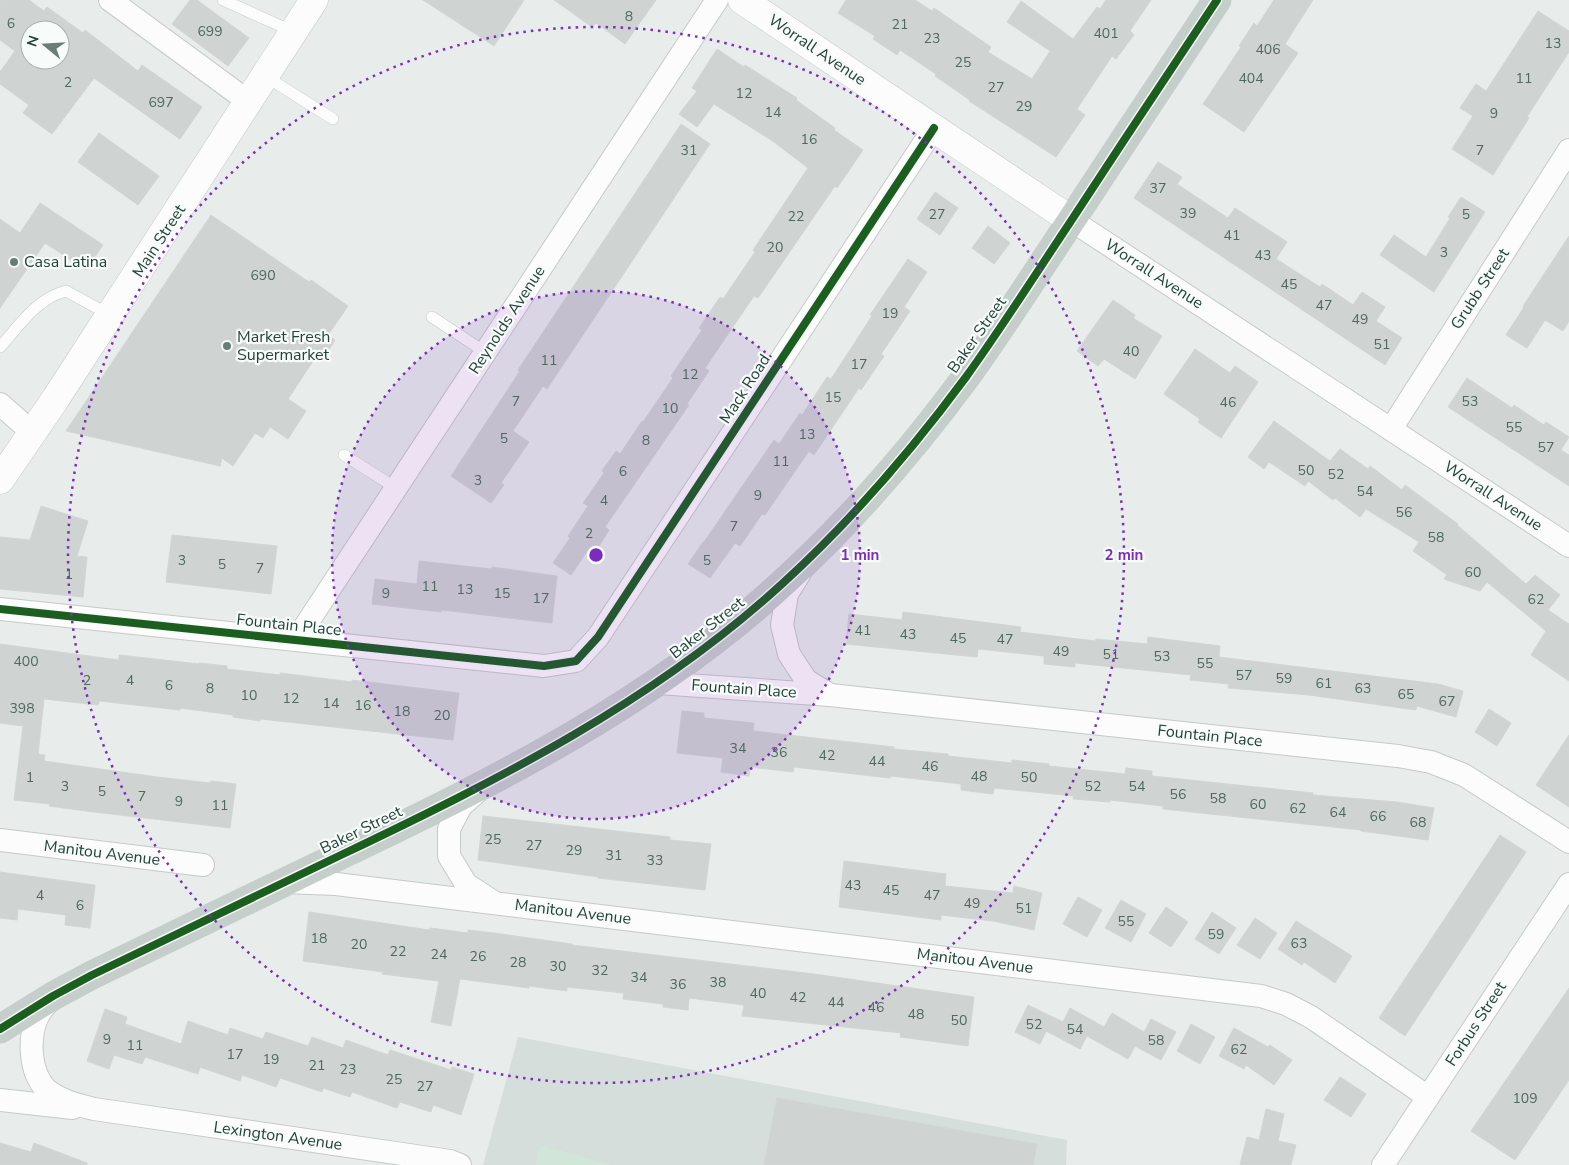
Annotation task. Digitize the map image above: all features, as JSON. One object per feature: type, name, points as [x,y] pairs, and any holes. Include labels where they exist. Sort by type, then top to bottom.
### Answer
[{"type":"highway","name":"Baker Street","points":[[0,1029],[92,975],[486,784],[582,731],[658,683],[754,608],[811,556],[866,498],[943,407],[988,344],[1217,0]]},
{"type":"street","points":[[110,0],[249,102]]},
{"type":"street","name":"Main Street","points":[[0,480],[33,433],[314,0]]},
{"type":"street","name":"Reynolds Avenue","points":[[296,640],[717,0]]},
{"type":"street","name":"Worrall Avenue","points":[[742,0],[1071,220],[1569,546]]},
{"type":"street","name":"Mack Road","points":[[576,661],[598,636],[934,128]]},
{"type":"street","name":"Grubb Street","points":[[1391,429],[1569,150]]},
{"type":"street","points":[[0,404],[33,433]]},
{"type":"street","name":"Fountain Place","points":[[811,556],[787,594],[782,625],[789,654],[806,680],[830,695]]},
{"type":"street","name":"Fountain Place","points":[[0,609],[544,666],[576,661]]},
{"type":"street","name":"Fountain Place","points":[[658,683],[830,695],[1398,756],[1431,762],[1464,774],[1569,842]]},
{"type":"street","name":"Manitou Avenue","points":[[486,784],[461,806],[449,829],[449,856],[466,884],[495,903]]},
{"type":"street","name":"Manitou Avenue","points":[[0,840],[203,865]]},
{"type":"street","name":"Manitou Avenue","points":[[283,882],[336,884],[1261,996],[1286,1004],[1310,1017],[1428,1098]]},
{"type":"street","name":"Forbus Street","points":[[1383,1165],[1569,884]]},
{"type":"street","name":"Lexington Avenue","points":[[54,996],[45,1005],[34,1027],[32,1052],[38,1076],[46,1088],[56,1096],[94,1109]]},
{"type":"street","name":"Lexington Avenue","points":[[0,1100],[94,1109],[441,1160],[460,1165]]},
{"type":"lane","points":[[223,0],[294,32]]},
{"type":"lane","points":[[266,76],[333,119]]},
{"type":"lane","points":[[0,347],[39,304],[54,294],[66,291],[110,315]]},
{"type":"lane","points":[[432,317],[486,352]]},
{"type":"lane","points":[[344,455],[396,488]]},
{"type":"shaded area","points":[[518,1037],[1067,1140],[1066,1165],[483,1165]]},
{"type":"green space","points":[[540,1145],[611,1165],[535,1165]]},
{"type":"building","points":[[0,0],[29,0],[44,11],[47,7],[65,20],[20,20],[20,70],[70,70],[70,24],[83,33],[85,30],[138,71],[142,65],[202,107],[180,139],[94,78],[52,134],[23,113],[29,105],[0,84],[0,72],[15,51],[0,40]]},
{"type":"building","points":[[190,0],[197,0],[249,38],[228,66],[172,24]]},
{"type":"building","points":[[423,0],[524,0],[494,46]]},
{"type":"building","points":[[554,0],[656,0],[625,44],[596,23],[592,27]]},
{"type":"building","points":[[846,0],[915,0],[932,11],[934,8],[991,47],[988,52],[1032,79],[1050,51],[1007,22],[1021,1],[1073,39],[1097,7],[1100,9],[1106,0],[1151,0],[1130,31],[1134,35],[1116,59],[1112,56],[1077,109],[1085,115],[1056,157],[969,101],[935,76],[936,74],[900,50],[897,55],[873,39],[875,36],[838,13]]},
{"type":"building","points":[[1274,0],[1313,0],[1285,44],[1298,53],[1244,132],[1203,104],[1241,47],[1239,46],[1254,23],[1257,26]]},
{"type":"building","points":[[1538,11],[1569,31],[1569,52],[1527,117],[1529,118],[1493,175],[1452,149],[1473,116],[1460,108],[1476,84],[1486,91]]},
{"type":"building","points":[[717,49],[797,98],[796,100],[835,128],[834,130],[863,150],[837,188],[835,186],[758,298],[754,296],[705,368],[709,371],[687,404],[689,405],[605,527],[609,530],[594,554],[588,550],[571,575],[553,563],[588,506],[583,503],[604,473],[602,471],[616,451],[620,454],[673,378],[671,376],[702,330],[699,328],[720,297],[723,299],[755,252],[753,250],[808,168],[774,142],[714,104],[697,127],[679,114],[697,91],[692,88]]},
{"type":"building","points":[[681,124],[710,144],[547,389],[543,386],[513,431],[529,442],[501,483],[504,485],[491,503],[451,476],[520,371],[518,370]]},
{"type":"building","points":[[99,133],[159,176],[138,205],[78,162]]},
{"type":"building","points":[[1158,162],[1182,177],[1177,184],[1228,218],[1235,208],[1287,242],[1276,259],[1320,287],[1322,284],[1353,305],[1362,292],[1385,307],[1376,321],[1402,338],[1385,365],[1134,198]]},
{"type":"building","points":[[935,192],[958,208],[940,235],[917,219]]},
{"type":"building","points":[[1461,197],[1485,212],[1434,292],[1380,255],[1394,235],[1426,257]]},
{"type":"building","points":[[40,203],[103,245],[86,270],[45,243],[0,308],[0,219],[20,233]]},
{"type":"building","name":"Market Fresh Supermarket","points":[[211,215],[309,282],[311,280],[348,306],[328,335],[335,340],[325,356],[319,352],[288,399],[306,411],[288,439],[270,427],[263,438],[255,433],[233,466],[222,458],[220,466],[66,431]]},
{"type":"building","points":[[988,226],[1010,243],[994,264],[972,248]]},
{"type":"building","points":[[1569,236],[1569,321],[1563,331],[1545,320],[1527,348],[1506,335]]},
{"type":"building","points":[[908,259],[927,272],[904,307],[910,311],[881,354],[884,356],[861,390],[859,388],[814,455],[809,451],[765,515],[762,514],[740,546],[735,543],[710,578],[688,564],[774,440],[779,444],[800,413],[802,415],[827,377],[831,379],[872,316],[870,315]]},
{"type":"building","points":[[1113,300],[1135,315],[1133,318],[1162,336],[1135,379],[1104,359],[1098,366],[1077,351]]},
{"type":"building","points":[[1195,349],[1230,373],[1235,366],[1258,382],[1221,438],[1198,422],[1200,419],[1164,394]]},
{"type":"building","points":[[1467,378],[1512,408],[1514,405],[1544,425],[1546,422],[1569,437],[1561,450],[1569,455],[1569,486],[1448,407]]},
{"type":"building","points":[[1274,421],[1330,461],[1340,449],[1368,469],[1370,466],[1402,490],[1405,485],[1458,524],[1526,584],[1535,575],[1560,595],[1548,610],[1569,624],[1569,681],[1531,655],[1546,631],[1487,582],[1480,591],[1444,579],[1447,575],[1413,551],[1419,542],[1366,509],[1360,517],[1308,481],[1305,486],[1269,462],[1264,469],[1248,457]]},
{"type":"building","points":[[41,506],[88,521],[77,556],[87,557],[83,597],[0,589],[0,537],[30,540]]},
{"type":"building","points":[[172,535],[277,546],[271,594],[166,582]]},
{"type":"building","points":[[419,561],[492,569],[492,567],[557,576],[552,623],[372,604],[375,579],[417,584]]},
{"type":"building","points":[[903,612],[1021,627],[1020,632],[1095,641],[1096,639],[1147,644],[1148,637],[1220,646],[1219,657],[1438,684],[1463,691],[1456,717],[1417,706],[1416,710],[1309,695],[1228,688],[1229,684],[1190,680],[1191,675],[1075,663],[1075,667],[1044,664],[1044,656],[978,649],[977,657],[846,644],[849,614],[902,620]]},
{"type":"building","points":[[0,644],[119,660],[119,655],[227,666],[227,669],[280,675],[280,673],[352,682],[352,680],[459,693],[453,740],[260,719],[260,721],[233,717],[233,715],[180,708],[180,710],[99,701],[98,705],[44,699],[38,754],[45,755],[44,761],[157,777],[236,784],[230,828],[86,811],[14,800],[23,726],[0,723]]},
{"type":"building","points":[[1489,709],[1511,723],[1497,746],[1475,732]]},
{"type":"building","points":[[682,711],[704,713],[704,718],[754,723],[753,731],[1012,763],[1012,760],[1125,774],[1126,768],[1152,771],[1152,776],[1313,793],[1313,795],[1397,802],[1434,808],[1428,840],[1361,830],[1163,809],[1163,806],[1110,800],[1110,802],[1073,799],[1074,796],[994,788],[993,794],[961,790],[961,784],[891,776],[890,778],[794,767],[793,772],[750,767],[749,776],[721,772],[723,758],[677,753]]},
{"type":"building","points":[[1569,735],[1569,807],[1536,785]]},
{"type":"building","points":[[483,816],[670,837],[670,840],[711,844],[705,890],[598,878],[478,860]]},
{"type":"building","points":[[1500,835],[1526,852],[1405,1036],[1379,1018]]},
{"type":"building","points":[[844,861],[946,874],[945,886],[1013,893],[1014,886],[1042,893],[1034,930],[993,921],[941,915],[941,920],[839,907]]},
{"type":"building","points":[[0,872],[95,885],[90,928],[65,925],[66,915],[18,909],[17,920],[0,918]]},
{"type":"building","points":[[1078,897],[1102,910],[1087,937],[1063,924]]},
{"type":"building","points":[[1121,900],[1146,914],[1131,942],[1105,928]]},
{"type":"building","points":[[1166,907],[1188,922],[1171,947],[1149,933]]},
{"type":"building","points":[[309,912],[429,930],[430,928],[468,933],[468,930],[494,933],[572,945],[814,974],[974,997],[968,1046],[900,1037],[901,1033],[742,1016],[744,1005],[689,998],[688,1010],[663,1007],[663,1004],[623,999],[624,993],[567,987],[567,991],[529,986],[529,988],[460,979],[451,1026],[431,1022],[439,981],[303,961]]},
{"type":"building","points":[[1212,912],[1236,928],[1219,954],[1195,939]]},
{"type":"building","points":[[1255,918],[1277,933],[1260,959],[1237,945]]},
{"type":"building","points":[[1296,921],[1352,956],[1335,983],[1304,962],[1302,965],[1278,949]]},
{"type":"building","points":[[1569,988],[1569,1080],[1515,1160],[1471,1131]]},
{"type":"building","points":[[1028,1005],[1063,1022],[1070,1008],[1104,1027],[1112,1013],[1144,1032],[1151,1019],[1176,1032],[1161,1060],[1135,1046],[1128,1059],[1087,1036],[1080,1049],[1046,1031],[1040,1044],[1015,1032]]},
{"type":"building","points":[[105,1009],[127,1017],[125,1024],[181,1044],[188,1021],[228,1035],[230,1028],[263,1039],[266,1032],[308,1046],[312,1037],[343,1048],[346,1040],[388,1055],[390,1050],[451,1070],[452,1067],[474,1074],[461,1115],[433,1105],[431,1112],[400,1102],[397,1108],[352,1092],[350,1097],[323,1088],[322,1092],[280,1078],[276,1087],[242,1075],[240,1081],[200,1067],[198,1074],[145,1057],[142,1064],[114,1055],[109,1069],[87,1061]]},
{"type":"building","points":[[1191,1024],[1215,1037],[1200,1064],[1177,1051]]},
{"type":"building","points":[[1234,1028],[1268,1047],[1270,1045],[1292,1060],[1274,1085],[1246,1065],[1244,1069],[1219,1056]]},
{"type":"building","points":[[1340,1077],[1366,1094],[1351,1117],[1324,1100]]},
{"type":"building","points":[[777,1098],[1037,1144],[1033,1165],[764,1165]]},
{"type":"building","points":[[1266,1109],[1284,1114],[1278,1141],[1296,1145],[1291,1165],[1240,1165],[1247,1137],[1259,1140]]},
{"type":"building","points":[[0,1143],[31,1152],[34,1143],[87,1163],[87,1165],[0,1165]]},
{"type":"cycle path","points":[[0,1029],[53,996],[92,975],[459,797],[573,736],[628,702],[733,626],[783,583],[857,510],[902,458],[966,377],[1217,0]]},
{"type":"cycle path","points":[[0,609],[544,666],[576,661],[598,637],[934,128]]},
{"type":"place","name":"Casa Latina","points":[[14,262]]},
{"type":"place","name":"Market Fresh Supermarket","points":[[227,346]]}]
